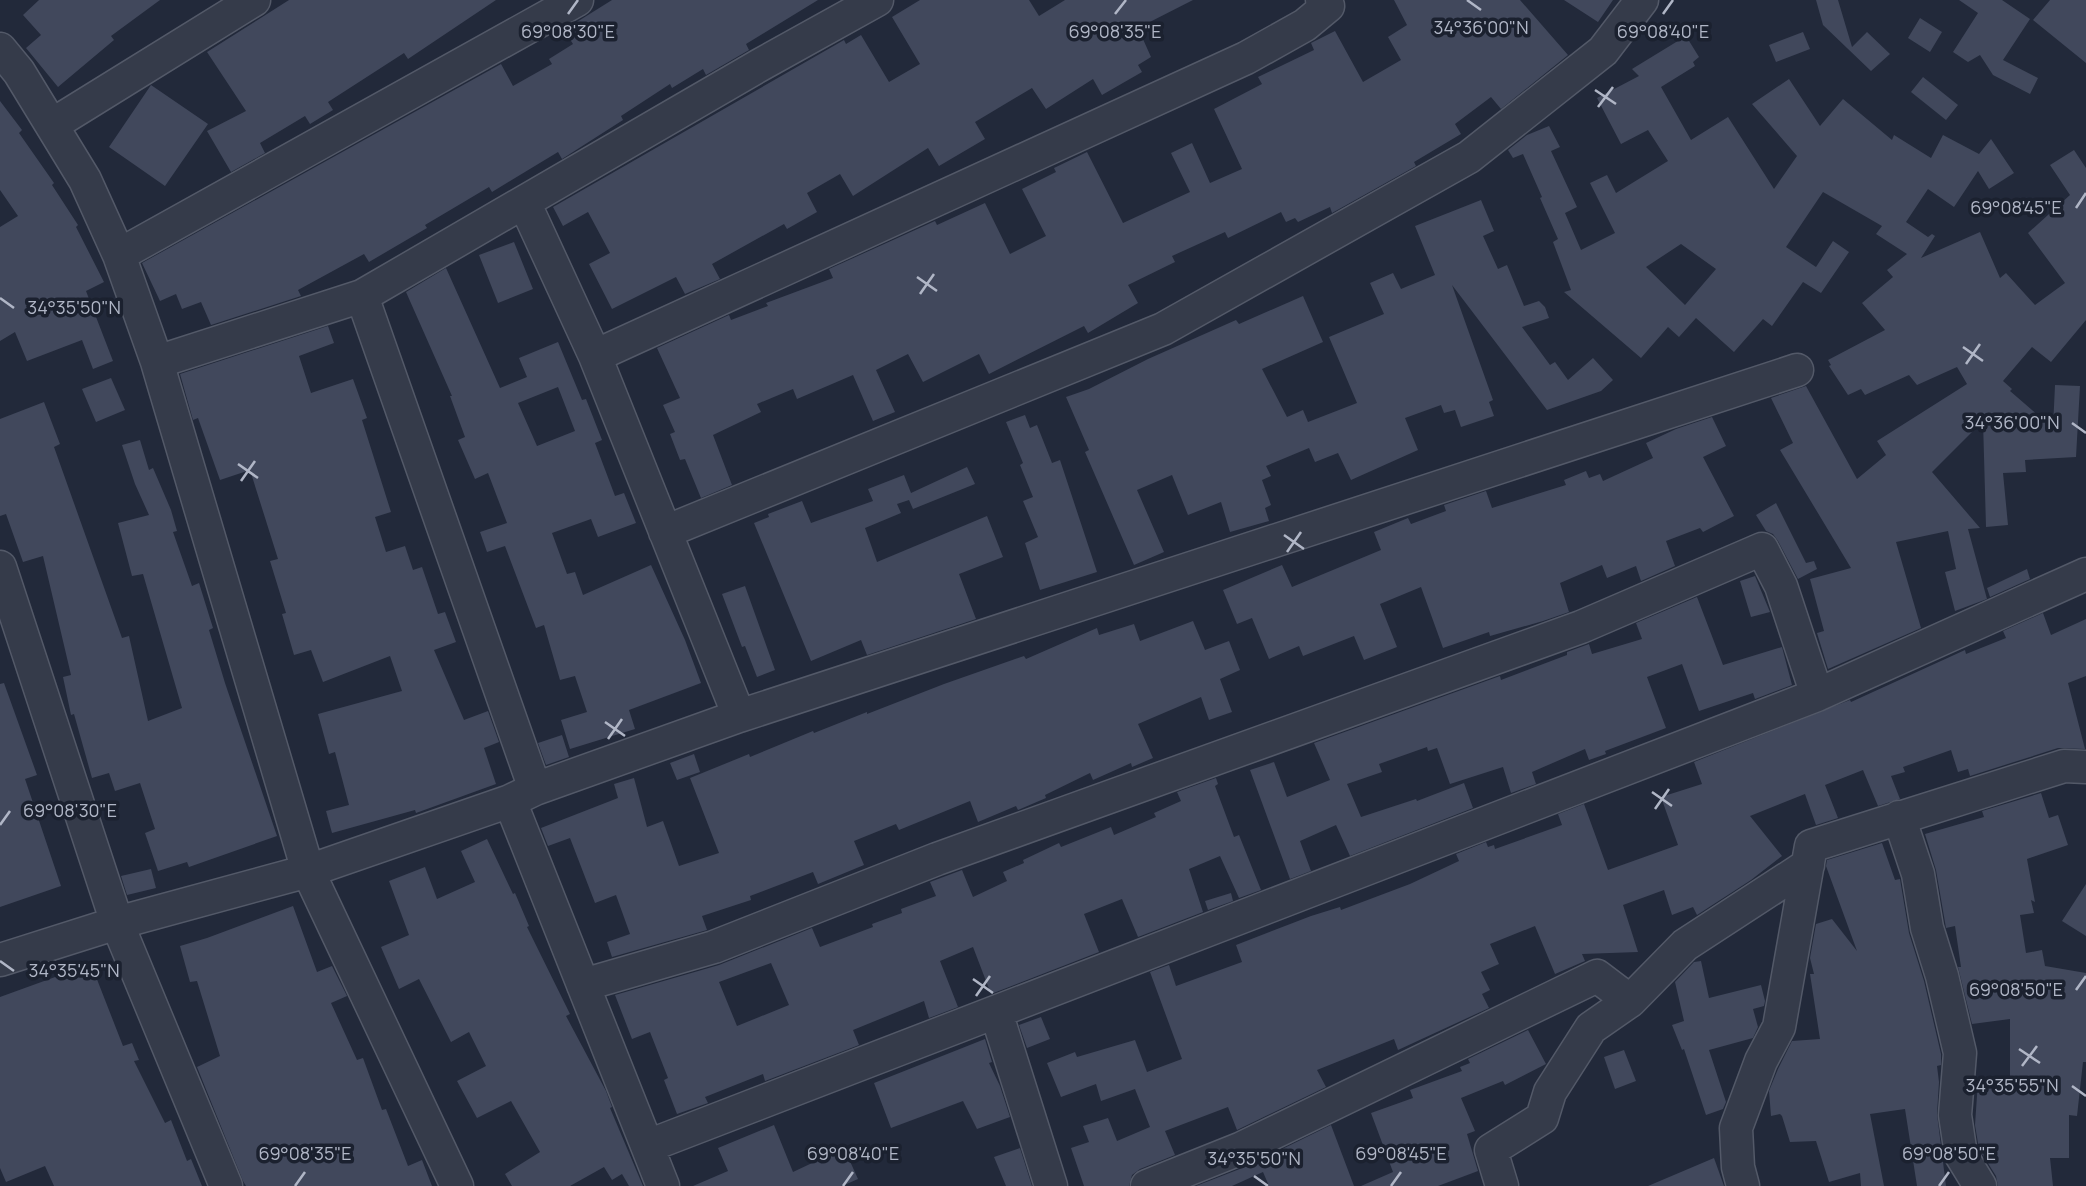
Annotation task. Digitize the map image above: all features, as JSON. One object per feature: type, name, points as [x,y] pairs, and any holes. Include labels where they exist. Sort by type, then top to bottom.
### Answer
[{"type":"street","points":[[52,125],[254,0]]},
{"type":"street","points":[[119,255],[578,0]]},
{"type":"street","points":[[157,362],[362,296],[877,0]]},
{"type":"street","points":[[665,532],[1163,329],[1469,157],[1603,51],[1642,0]]},
{"type":"street","points":[[595,355],[1246,58],[1304,24],[1332,1]]},
{"type":"street","points":[[0,49],[19,72],[85,180],[119,255],[157,362],[308,871],[457,1186]]},
{"type":"street","points":[[524,202],[595,355],[739,716]]},
{"type":"street","points":[[362,296],[583,985],[663,1186]]},
{"type":"street","points":[[0,960],[117,923],[308,871],[739,716],[1797,369]]},
{"type":"street","points":[[583,985],[714,947],[937,859],[1581,627],[1762,549],[1781,586],[1817,695]]},
{"type":"street","points":[[0,567],[117,923],[226,1186]]},
{"type":"street","points":[[648,1146],[1817,695],[2086,574]]},
{"type":"street","points":[[1743,1186],[1738,1167],[1736,1128],[1761,1061],[1779,1027],[1811,846],[2064,766],[2086,767]]},
{"type":"street","points":[[1899,817],[1918,874],[1927,928],[1942,976],[1960,1053],[1955,1115],[1961,1154],[1980,1186]]},
{"type":"street","points":[[1502,1186],[1491,1150],[1542,1118],[1550,1092],[1591,1028],[1630,1001],[1685,945],[1808,865]]},
{"type":"street","points":[[1147,1186],[1242,1148],[1597,976],[1630,1001]]},
{"type":"street","points":[[996,1012],[1051,1186]]},
{"type":"building","points":[[39,0],[160,0],[111,36],[114,40],[58,87],[26,48],[41,35],[23,15]]},
{"type":"building","points":[[289,0],[496,0],[408,59],[404,53],[328,102],[333,110],[310,124],[305,116],[260,143],[265,153],[231,172],[207,131],[246,111],[207,52]]},
{"type":"building","points":[[612,0],[818,0],[746,44],[749,50],[706,75],[703,69],[672,88],[670,84],[621,116],[623,120],[562,159],[558,152],[492,192],[489,187],[369,262],[364,254],[298,290],[301,296],[211,325],[201,302],[182,309],[176,294],[160,301],[142,263],[501,64],[513,86],[552,64],[549,59],[573,44],[564,30]]},
{"type":"building","points":[[920,0],[1029,0],[1039,16],[1065,0],[1193,0],[1138,28],[1151,57],[1138,65],[1142,72],[1102,95],[1093,79],[1046,109],[1032,88],[975,122],[985,139],[939,166],[928,148],[853,196],[840,174],[807,193],[817,212],[787,229],[784,224],[712,264],[720,279],[685,294],[676,277],[612,309],[589,264],[610,253],[588,212],[563,226],[553,207],[844,40],[846,44],[861,35],[889,82],[920,64],[892,17]]},
{"type":"building","points":[[1394,0],[1520,0],[1568,55],[1501,109],[1491,97],[1455,124],[1461,134],[1414,162],[1416,166],[1332,213],[1330,207],[1298,222],[1295,218],[1286,222],[1281,212],[1228,238],[1225,232],[1172,256],[1175,262],[1128,285],[1138,303],[1088,333],[1084,326],[989,374],[979,354],[923,382],[908,354],[876,370],[895,412],[873,421],[853,375],[797,399],[793,389],[757,404],[761,412],[713,435],[732,485],[701,498],[685,459],[680,460],[670,434],[675,432],[663,405],[680,398],[657,348],[729,315],[731,320],[768,306],[766,303],[833,278],[829,269],[935,221],[937,225],[985,203],[1010,254],[1046,236],[1022,189],[1056,172],[1054,168],[1087,152],[1123,223],[1190,192],[1171,153],[1192,143],[1210,183],[1242,169],[1214,109],[1262,84],[1258,77],[1314,50],[1311,43],[1335,31],[1363,82],[1401,60],[1388,37],[1407,25]]},
{"type":"building","points":[[1564,0],[1613,0],[1598,22]]},
{"type":"building","points":[[1816,0],[1838,0],[1852,47],[1867,32],[1890,54],[1871,71],[1823,25]]},
{"type":"building","points":[[1959,0],[2002,0],[2030,19],[2003,60],[2038,78],[2030,94],[1993,75],[1980,55],[1968,62],[1953,52],[1978,13]]},
{"type":"building","points":[[2050,0],[2086,0],[2086,63],[2033,20]]},
{"type":"building","points":[[1920,18],[1942,32],[1930,52],[1908,38]]},
{"type":"building","points":[[1803,32],[1810,49],[1776,62],[1769,45]]},
{"type":"building","points":[[1686,36],[1699,57],[1693,62],[1695,66],[1661,87],[1691,140],[1728,117],[1774,189],[1797,156],[1752,104],[1789,79],[1820,126],[1843,99],[1892,140],[1894,135],[1931,158],[1943,135],[1979,154],[1991,139],[2014,173],[1989,189],[1978,171],[1954,207],[1928,189],[1906,222],[1928,237],[1932,234],[1935,236],[1921,258],[1980,232],[2000,278],[2006,273],[2035,305],[2065,283],[2028,233],[2070,195],[2050,165],[2074,150],[2086,168],[2086,320],[2051,362],[2032,347],[2003,381],[2012,389],[2010,391],[2053,428],[2055,385],[2080,386],[2076,457],[2025,460],[2026,472],[2003,473],[2008,525],[1986,527],[1983,421],[1932,472],[1980,528],[1968,529],[1987,599],[1955,611],[1945,572],[1956,569],[1948,531],[1896,542],[1921,628],[1828,669],[1817,633],[1824,631],[1810,579],[1851,568],[1780,450],[1793,443],[1771,398],[1806,386],[1857,479],[1886,455],[1877,441],[1967,384],[1957,367],[1917,385],[1909,375],[1865,395],[1861,389],[1848,395],[1829,366],[1831,365],[1828,360],[1885,330],[1862,303],[1893,277],[1887,270],[1907,254],[1876,234],[1882,226],[1823,192],[1786,247],[1816,267],[1833,241],[1849,252],[1821,293],[1803,282],[1772,326],[1763,319],[1734,352],[1696,318],[1679,337],[1668,327],[1641,358],[1564,292],[1571,290],[1553,242],[1558,239],[1540,198],[1542,197],[1523,154],[1513,158],[1508,150],[1527,135],[1549,126],[1560,147],[1551,151],[1577,207],[1565,213],[1581,250],[1615,233],[1590,183],[1607,175],[1616,193],[1668,161],[1648,130],[1621,144],[1597,98],[1639,76],[1632,69]],"holes":[[[1681,244],[1716,269],[1685,305],[1646,267]]]},
{"type":"building","points":[[1923,77],[1958,105],[1946,120],[1911,92]]},
{"type":"building","points":[[151,85],[208,124],[165,186],[109,147]]},
{"type":"building","points":[[0,101],[22,130],[19,133],[54,183],[52,185],[78,225],[76,227],[104,282],[86,291],[113,361],[93,369],[82,340],[27,361],[15,332],[0,341],[0,227],[18,216],[0,190]]},
{"type":"building","points":[[1481,200],[1494,231],[1483,236],[1498,269],[1507,265],[1524,306],[1539,301],[1545,307],[1549,318],[1522,327],[1550,365],[1555,362],[1568,380],[1593,358],[1613,380],[1601,391],[1547,410],[1452,285],[1493,400],[1489,402],[1494,416],[1461,427],[1455,410],[1444,413],[1441,405],[1405,418],[1418,450],[1351,480],[1338,453],[1315,462],[1309,448],[1266,466],[1271,476],[1262,480],[1271,505],[1265,508],[1269,521],[1230,532],[1221,502],[1188,515],[1172,475],[1137,490],[1164,552],[1134,565],[1085,452],[1089,450],[1066,397],[1089,389],[1236,320],[1239,324],[1303,296],[1323,342],[1262,369],[1287,417],[1303,410],[1308,422],[1357,403],[1329,337],[1384,314],[1370,283],[1393,273],[1401,289],[1435,275],[1415,226]]},
{"type":"building","points":[[514,242],[533,289],[498,303],[479,255]]},
{"type":"building","points":[[446,268],[500,388],[527,377],[519,358],[558,342],[582,400],[586,399],[602,440],[595,443],[615,496],[624,493],[636,523],[598,537],[591,519],[552,533],[567,574],[575,572],[583,595],[651,565],[701,683],[629,710],[635,729],[570,749],[561,720],[587,712],[575,676],[560,680],[544,625],[536,628],[505,546],[487,552],[480,532],[507,523],[488,473],[475,479],[458,440],[465,437],[452,396],[406,292]],"holes":[[[558,387],[575,431],[537,446],[518,403]]]},
{"type":"building","points":[[328,326],[334,343],[299,356],[311,393],[353,379],[367,418],[362,420],[391,512],[375,517],[386,552],[405,546],[413,570],[422,567],[438,614],[445,612],[456,642],[434,650],[464,720],[488,711],[499,742],[484,748],[496,784],[416,813],[415,810],[332,833],[326,811],[349,805],[335,752],[329,754],[318,714],[402,691],[390,656],[323,682],[311,650],[294,655],[282,614],[286,613],[270,561],[278,559],[250,470],[220,480],[198,418],[193,420],[180,374]]},
{"type":"building","points":[[111,378],[125,410],[96,422],[82,389]]},
{"type":"building","points":[[44,402],[60,444],[54,447],[122,638],[129,636],[148,721],[182,708],[143,574],[132,576],[118,523],[149,515],[122,445],[140,440],[149,470],[153,468],[171,510],[177,531],[173,532],[192,586],[199,583],[213,628],[209,630],[225,683],[277,836],[189,867],[187,862],[158,871],[145,833],[155,829],[140,783],[115,791],[109,773],[92,778],[74,714],[71,715],[63,677],[71,675],[43,556],[23,562],[6,514],[0,516],[0,419]]},
{"type":"building","points":[[1025,415],[1030,428],[1037,425],[1052,463],[1060,460],[1097,572],[1040,590],[1025,543],[1038,537],[1023,501],[1033,497],[1020,465],[1023,463],[1006,422]]},
{"type":"building","points":[[1712,417],[1726,446],[1703,457],[1734,516],[1703,532],[1700,528],[1666,541],[1675,566],[1641,581],[1636,566],[1607,578],[1602,565],[1560,583],[1569,612],[1490,636],[1489,632],[1443,648],[1421,587],[1380,604],[1397,647],[1364,660],[1354,636],[1303,656],[1299,646],[1269,659],[1252,618],[1237,624],[1223,590],[1282,565],[1292,587],[1381,550],[1374,532],[1408,518],[1411,524],[1446,511],[1444,505],[1486,491],[1492,508],[1566,485],[1564,480],[1586,471],[1589,478],[1600,474],[1603,481],[1653,458],[1646,443]]},
{"type":"building","points":[[967,467],[975,484],[913,509],[909,500],[897,504],[901,513],[865,528],[877,562],[987,516],[1003,557],[959,574],[976,619],[867,655],[861,640],[811,661],[754,523],[769,517],[768,514],[802,501],[811,523],[873,501],[868,489],[904,475],[911,493]]},
{"type":"building","points":[[1776,503],[1806,563],[1814,561],[1817,569],[1798,579],[1778,541],[1773,534],[1766,531],[1756,515]]},
{"type":"building","points":[[2027,569],[2030,579],[1990,597],[1987,588]]},
{"type":"building","points":[[1755,576],[1770,612],[1751,617],[1740,581]]},
{"type":"building","points":[[745,586],[775,670],[757,677],[745,646],[742,647],[722,594]]},
{"type":"building","points":[[1697,597],[1723,665],[1782,647],[1792,685],[1755,699],[1753,693],[1699,711],[1682,664],[1647,677],[1666,728],[1605,751],[1606,754],[1589,760],[1585,749],[1532,772],[1536,784],[1511,793],[1503,767],[1450,784],[1437,748],[1428,751],[1427,747],[1379,764],[1382,772],[1347,784],[1361,817],[1416,799],[1417,801],[1464,783],[1473,808],[1350,856],[1336,825],[1300,841],[1311,871],[1290,879],[1250,770],[1274,762],[1287,797],[1330,780],[1314,743],[1500,676],[1501,680],[1589,644],[1592,654],[1642,639],[1636,623]]},
{"type":"building","points":[[2043,613],[2051,635],[2086,619],[2086,676],[2068,683],[2085,749],[2058,748],[1970,776],[1968,769],[1958,772],[1951,750],[1903,767],[1905,772],[1891,776],[1900,799],[1878,806],[1863,770],[1825,785],[1838,818],[1816,825],[1805,794],[1750,816],[1782,856],[1697,915],[1693,907],[1672,915],[1664,890],[1623,905],[1638,952],[1582,954],[1585,961],[1555,974],[1535,926],[1490,944],[1499,964],[1481,972],[1490,990],[1482,994],[1489,1008],[1398,1050],[1394,1039],[1317,1070],[1326,1087],[1237,1130],[1228,1107],[1165,1131],[1175,1155],[1140,1169],[1132,1175],[1129,1186],[1084,1186],[1071,1148],[1089,1142],[1083,1126],[1108,1118],[1117,1141],[1150,1127],[1135,1089],[1101,1101],[1096,1084],[1061,1097],[1047,1063],[1075,1052],[1077,1057],[1135,1040],[1147,1072],[1182,1059],[1150,972],[1169,965],[1176,986],[1242,962],[1236,945],[1311,916],[1340,907],[1341,910],[1410,884],[1459,861],[1456,854],[1486,842],[1488,847],[1494,845],[1495,849],[1562,825],[1558,814],[1584,804],[1608,870],[1678,845],[1661,797],[1702,784],[1694,762],[1850,700],[1851,702],[1965,650],[1966,654],[2006,638],[2003,631]]},
{"type":"building","points":[[1193,621],[1205,650],[1229,641],[1240,670],[1220,679],[1232,712],[1209,720],[1201,697],[1138,724],[1153,758],[1132,767],[1131,763],[1093,780],[1090,773],[1045,795],[1046,798],[1018,810],[1016,806],[978,822],[970,801],[899,830],[896,824],[854,841],[864,865],[818,884],[813,872],[750,896],[751,900],[702,916],[707,930],[612,957],[607,942],[630,934],[616,895],[595,903],[570,838],[548,846],[541,828],[618,798],[614,784],[634,778],[647,827],[663,821],[679,866],[719,853],[690,778],[944,684],[1024,656],[1026,659],[1097,628],[1099,635],[1134,624],[1140,641]]},
{"type":"building","points":[[4,683],[37,775],[25,779],[61,886],[0,907],[0,684]]},
{"type":"building","points":[[562,735],[569,757],[546,765],[538,743]]},
{"type":"building","points":[[694,754],[700,772],[677,780],[670,763]]},
{"type":"building","points":[[1216,778],[1218,784],[1215,786],[1234,837],[1239,835],[1261,890],[1239,898],[1220,856],[1189,869],[1203,912],[1138,937],[1122,899],[1084,914],[1099,952],[991,994],[973,947],[940,961],[958,1007],[929,1018],[924,1001],[853,1030],[859,1045],[765,1081],[763,1074],[705,1097],[708,1103],[677,1114],[664,1080],[668,1078],[650,1032],[632,1039],[615,995],[719,965],[812,928],[820,947],[873,927],[872,924],[902,913],[901,909],[936,896],[930,882],[962,870],[973,897],[1007,881],[1003,872],[1059,843],[1061,847],[1111,827],[1114,835],[1156,817],[1154,813],[1181,801],[1177,792]],"holes":[[[771,963],[789,1005],[737,1026],[719,982]]]},
{"type":"building","points":[[2041,793],[2049,818],[2058,815],[2068,845],[2027,859],[2035,902],[2031,900],[2034,913],[2020,915],[2026,953],[2042,950],[2045,966],[2086,973],[2086,1062],[2083,1062],[2077,1116],[2069,1115],[2069,1158],[2050,1158],[2053,1186],[1998,1186],[1996,1176],[1979,1149],[1975,1125],[1978,1081],[2010,1084],[2010,1019],[1972,1024],[1958,967],[1961,967],[1955,926],[1946,928],[1936,870],[1925,834],[1984,817],[1982,811]]},
{"type":"building","points":[[487,839],[513,894],[515,893],[529,926],[527,927],[570,1014],[566,1016],[606,1091],[612,1107],[610,1108],[643,1186],[629,1186],[622,1174],[612,1180],[604,1167],[570,1186],[512,1186],[505,1174],[540,1152],[511,1101],[477,1118],[457,1081],[486,1066],[469,1032],[451,1042],[419,979],[399,989],[381,947],[409,935],[389,881],[425,867],[437,899],[475,882],[461,851]]},
{"type":"building","points":[[1882,843],[1895,880],[1900,879],[1909,933],[1924,981],[1941,1054],[1941,1065],[1937,1066],[1937,1114],[1946,1186],[1917,1186],[1905,1109],[1870,1114],[1884,1186],[1861,1186],[1860,1173],[1829,1182],[1816,1141],[1790,1142],[1782,1116],[1771,1116],[1769,1091],[1792,1041],[1820,1039],[1810,974],[1814,974],[1810,958],[1816,924],[1832,919],[1857,951],[1826,866],[1827,860]]},
{"type":"building","points":[[151,869],[156,888],[127,895],[121,876]]},
{"type":"building","points":[[2086,884],[2086,936],[2062,921]]},
{"type":"building","points":[[1231,893],[1233,901],[1208,910],[1205,901]]},
{"type":"building","points":[[293,906],[317,972],[332,966],[347,996],[331,1003],[357,1060],[363,1058],[382,1110],[386,1109],[408,1166],[422,1160],[432,1186],[246,1186],[243,1181],[197,1067],[220,1056],[197,981],[190,982],[180,946]]},
{"type":"building","points":[[1701,961],[1709,998],[1761,985],[1765,1001],[1764,1006],[1753,1009],[1758,1027],[1753,1038],[1709,1050],[1726,1102],[1723,1109],[1706,1115],[1684,1049],[1682,1050],[1672,1025],[1684,1021],[1675,982],[1694,962]]},
{"type":"building","points":[[91,964],[123,1046],[132,1043],[139,1060],[134,1061],[165,1123],[171,1120],[187,1161],[191,1159],[202,1186],[54,1186],[45,1166],[6,1182],[0,1168],[0,997]]},
{"type":"building","points":[[1041,1017],[1050,1039],[1027,1048],[1019,1025]]},
{"type":"building","points":[[1528,1030],[1546,1064],[1505,1085],[1503,1081],[1461,1098],[1475,1131],[1467,1134],[1478,1171],[1438,1186],[1361,1186],[1393,1172],[1371,1113],[1413,1098],[1410,1090],[1462,1071],[1460,1067],[1470,1063],[1468,1059]]},
{"type":"building","points":[[985,1039],[992,1062],[989,1063],[1010,1117],[977,1129],[963,1101],[891,1128],[874,1083]]},
{"type":"building","points":[[1624,1050],[1636,1081],[1615,1089],[1604,1057]]},
{"type":"building","points":[[774,1125],[793,1172],[844,1148],[858,1179],[842,1186],[693,1186],[728,1171],[718,1148]]},
{"type":"building","points":[[1331,1125],[1354,1186],[1269,1186],[1263,1172],[1232,1186],[1196,1186],[1250,1165]]},
{"type":"building","points":[[1020,1148],[1032,1186],[1006,1186],[994,1157]]},
{"type":"building","points":[[1714,1158],[1724,1186],[1648,1186]]}]
